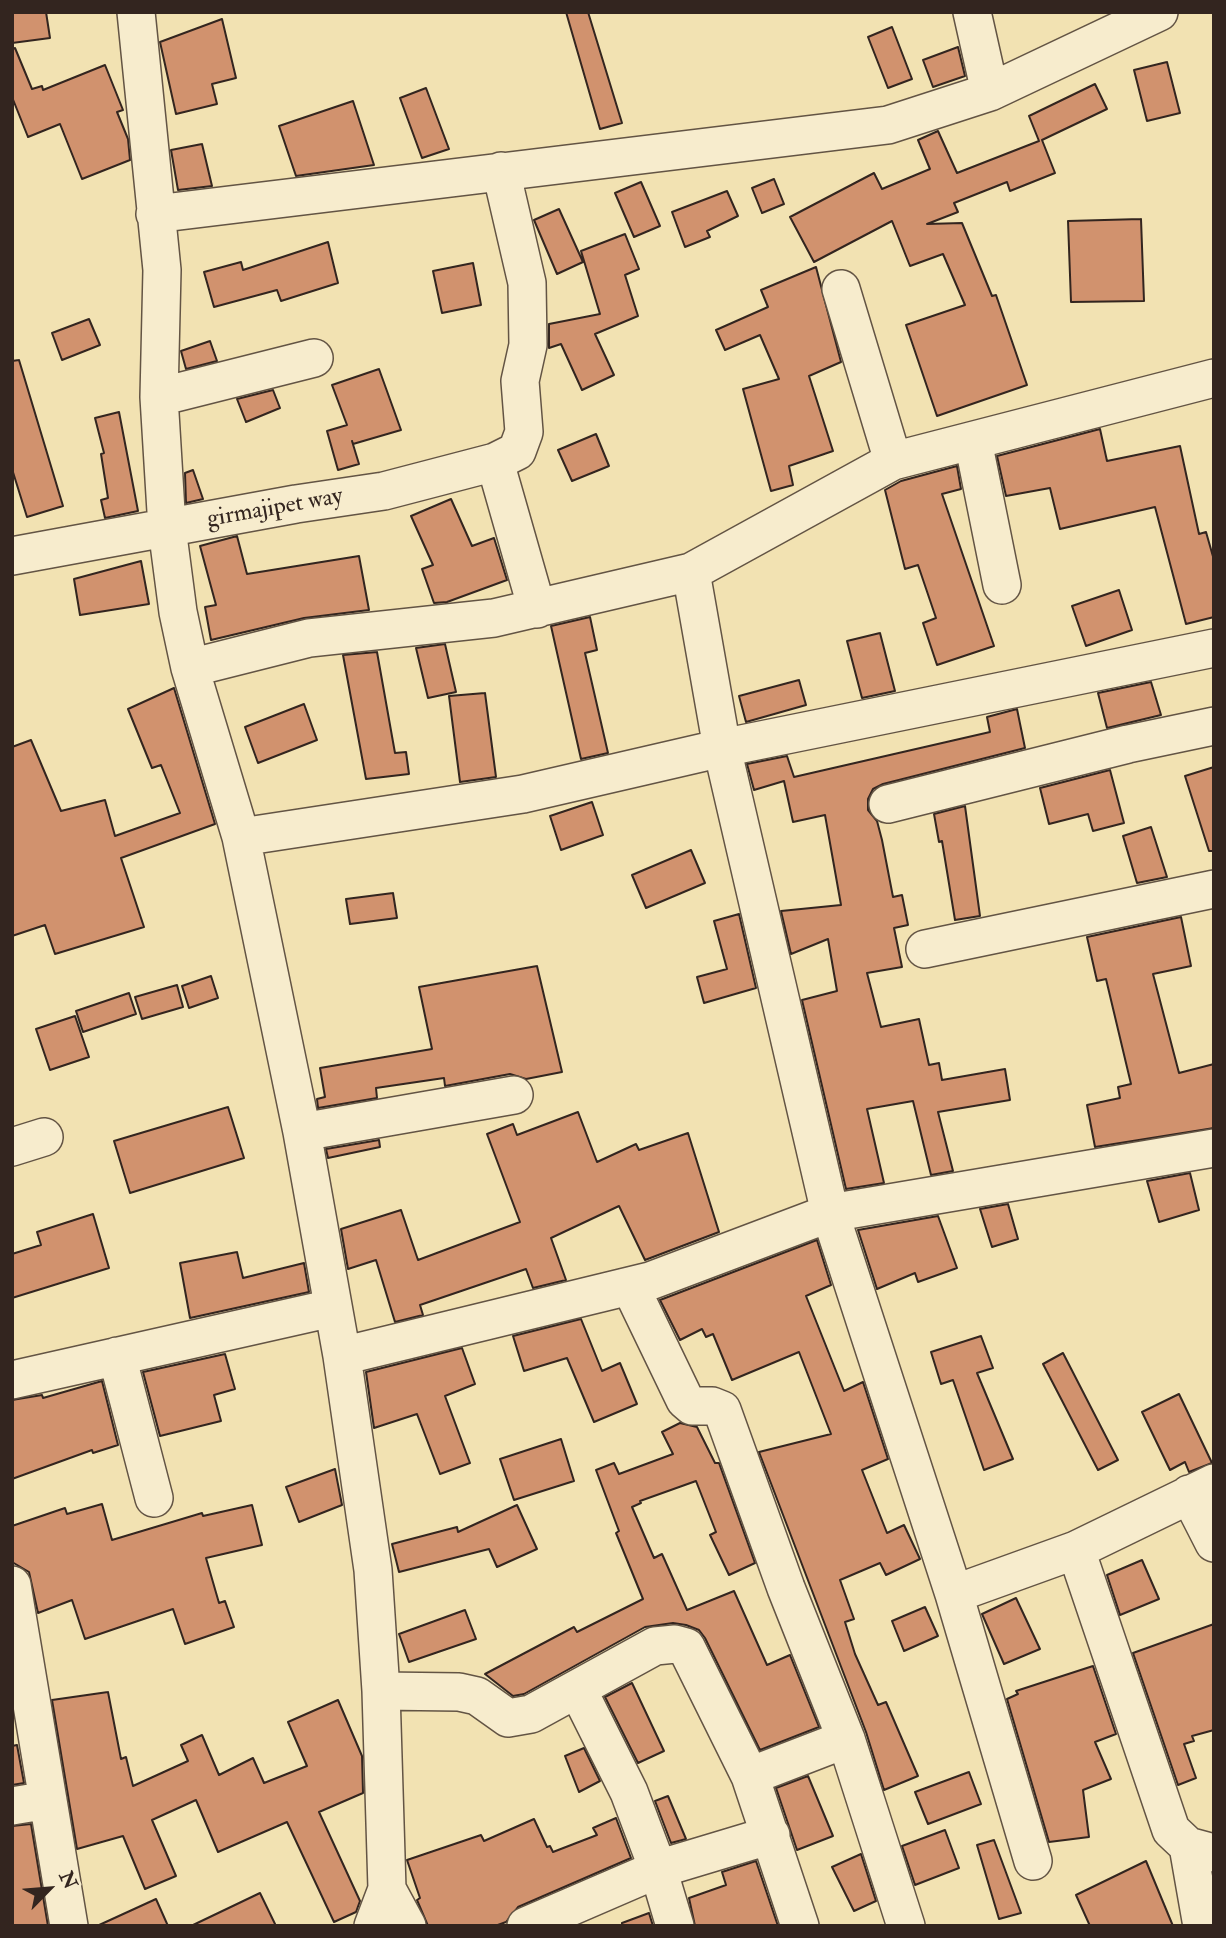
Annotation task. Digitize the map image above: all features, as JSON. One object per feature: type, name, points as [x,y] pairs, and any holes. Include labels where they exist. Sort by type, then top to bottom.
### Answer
[{"type":"street","points":[[136,12],[162,270],[159,397],[167,528],[178,612],[190,668],[241,837],[302,1132],[342,1356],[373,1570],[381,1691],[387,1889],[373,1926]]},
{"type":"street","points":[[972,12],[990,92]]},
{"type":"street","points":[[155,214],[888,125],[990,92],[1158,12]]},
{"type":"street","points":[[501,171],[527,284],[528,345],[520,381],[524,432],[517,451],[495,462],[537,608]]},
{"type":"street","points":[[841,289],[893,461]]},
{"type":"street","points":[[159,397],[314,358]]},
{"type":"street","points":[[190,668],[309,638],[494,618],[691,572],[893,461],[1214,378]]},
{"type":"street","points":[[973,441],[1002,585]]},
{"type":"street","name":"girmajipet way","points":[[12,556],[384,491],[495,462]]},
{"type":"street","points":[[691,572],[722,748],[830,1213],[954,1594],[1032,1861]]},
{"type":"street","points":[[241,837],[523,794],[722,748],[1214,648]]},
{"type":"street","points":[[887,804],[1128,744],[1214,726]]},
{"type":"street","points":[[925,949],[1214,889]]},
{"type":"street","points":[[302,1132],[514,1095]]},
{"type":"street","points":[[342,1356],[650,1282],[830,1213],[1214,1148]]},
{"type":"street","points":[[630,1286],[685,1400],[692,1406],[712,1406],[722,1410],[786,1588],[846,1739],[906,1926]]},
{"type":"street","points":[[12,1380],[332,1308]]},
{"type":"street","points":[[117,1356],[154,1498]]},
{"type":"street","points":[[954,1594],[1076,1550],[1201,1488],[1214,1543]]},
{"type":"street","points":[[1076,1550],[1171,1830],[1201,1849],[1202,1926]]},
{"type":"street","points":[[12,1585],[69,1926]]},
{"type":"street","points":[[381,1691],[459,1692],[477,1696],[508,1718],[531,1714],[655,1646],[675,1644],[686,1647],[750,1776],[800,1926]]},
{"type":"street","points":[[578,1690],[629,1792],[658,1869],[674,1926]]},
{"type":"street","points":[[750,1776],[846,1739]]},
{"type":"street","points":[[12,1806],[48,1800]]},
{"type":"street","points":[[526,1926],[658,1869],[771,1835]]},
{"type":"street","points":[[387,1889],[407,1926]]},
{"type":"building","points":[[12,12],[46,12],[50,38],[12,43]]},
{"type":"building","points":[[566,12],[588,12],[622,123],[600,129]]},
{"type":"building","points":[[222,19],[236,78],[212,84],[217,104],[176,114],[160,42]]},
{"type":"building","points":[[892,27],[912,79],[888,88],[868,37]]},
{"type":"building","points":[[958,47],[965,76],[933,87],[923,60]]},
{"type":"building","points":[[15,48],[32,89],[42,86],[43,90],[105,65],[123,110],[117,112],[128,139],[130,160],[82,179],[60,124],[28,137],[12,97],[12,49]]},
{"type":"building","points":[[1167,62],[1180,113],[1147,121],[1134,70]]},
{"type":"building","points":[[1095,84],[1107,109],[1042,140],[1055,173],[1010,191],[1007,182],[954,203],[958,212],[927,224],[962,223],[992,296],[996,295],[1027,385],[937,416],[906,325],[965,305],[943,254],[910,266],[892,221],[814,262],[790,217],[874,173],[882,189],[930,169],[918,140],[938,131],[957,173],[1039,141],[1029,116]]},
{"type":"building","points":[[426,88],[449,149],[422,158],[400,98]]},
{"type":"building","points":[[353,101],[374,165],[296,176],[279,126]]},
{"type":"building","points":[[202,144],[212,186],[178,190],[171,150]]},
{"type":"building","points":[[774,179],[784,204],[762,213],[752,188]]},
{"type":"building","points":[[641,182],[660,226],[634,237],[615,193]]},
{"type":"building","points":[[727,191],[738,216],[707,231],[710,237],[685,247],[672,212]]},
{"type":"building","points":[[559,209],[583,262],[557,274],[534,220]]},
{"type":"building","points":[[1141,219],[1144,301],[1071,302],[1068,221]]},
{"type":"building","points":[[625,234],[639,269],[625,275],[638,316],[595,334],[614,375],[582,390],[561,344],[549,348],[549,324],[600,314],[581,251]]},
{"type":"building","points":[[328,242],[338,283],[281,301],[277,290],[214,307],[204,272],[241,262],[243,270]]},
{"type":"building","points":[[473,263],[481,305],[442,313],[433,271]]},
{"type":"building","points":[[816,267],[841,362],[809,376],[833,451],[789,466],[793,485],[771,491],[743,389],[779,379],[760,335],[725,350],[716,330],[768,307],[761,290]]},
{"type":"building","points":[[89,319],[100,345],[62,360],[52,333]]},
{"type":"building","points":[[210,341],[217,361],[186,369],[181,351]]},
{"type":"building","points":[[19,360],[63,506],[27,517],[12,469],[12,361]]},
{"type":"building","points":[[379,369],[401,430],[353,444],[352,441],[359,464],[338,470],[327,431],[347,425],[332,385]]},
{"type":"building","points":[[273,390],[280,408],[246,422],[237,399]]},
{"type":"building","points":[[119,412],[138,511],[105,518],[101,500],[108,498],[101,454],[104,453],[95,418]]},
{"type":"building","points":[[1100,429],[1107,461],[1180,446],[1199,534],[1206,532],[1214,560],[1214,617],[1186,624],[1155,507],[1060,529],[1050,488],[1006,496],[997,456]]},
{"type":"building","points":[[596,434],[609,466],[572,481],[558,450]]},
{"type":"building","points":[[957,466],[961,489],[942,494],[994,646],[937,665],[923,623],[936,618],[918,565],[905,569],[885,490],[901,481]]},
{"type":"building","points":[[193,470],[203,499],[186,503],[185,473]]},
{"type":"building","points":[[451,499],[472,546],[494,538],[507,580],[447,602],[434,603],[422,569],[433,565],[411,516]]},
{"type":"building","points":[[237,536],[247,574],[359,556],[369,610],[304,618],[211,640],[205,607],[216,605],[200,546]]},
{"type":"building","points":[[141,561],[149,604],[80,615],[74,579]]},
{"type":"building","points":[[1119,590],[1132,630],[1086,646],[1072,606]]},
{"type":"building","points":[[590,617],[597,650],[585,653],[608,753],[581,759],[551,626]]},
{"type":"building","points":[[880,633],[895,691],[862,698],[847,641]]},
{"type":"building","points":[[445,644],[456,692],[428,698],[416,648]]},
{"type":"building","points":[[377,652],[395,753],[406,752],[409,774],[366,779],[343,655]]},
{"type":"building","points":[[799,680],[806,705],[746,722],[739,696]]},
{"type":"building","points":[[1151,682],[1161,715],[1107,728],[1098,693]]},
{"type":"building","points":[[174,688],[215,824],[121,858],[144,927],[55,954],[45,925],[12,936],[12,747],[31,740],[61,811],[105,800],[115,836],[180,813],[161,765],[152,768],[128,709]]},
{"type":"building","points":[[485,693],[496,777],[460,782],[449,696]]},
{"type":"building","points":[[304,704],[317,740],[258,763],[245,727]]},
{"type":"building","points":[[1017,709],[1025,748],[883,784],[873,789],[868,799],[868,810],[877,821],[882,840],[893,897],[902,895],[908,925],[894,928],[902,967],[867,973],[881,1027],[919,1019],[929,1065],[939,1063],[942,1080],[1005,1069],[1010,1100],[938,1112],[953,1171],[931,1175],[913,1101],[867,1109],[884,1183],[846,1189],[802,1000],[837,991],[828,939],[791,954],[781,911],[841,905],[825,815],[793,822],[784,781],[754,790],[747,764],[787,756],[794,777],[990,732],[987,717]]},
{"type":"building","points":[[1214,767],[1214,851],[1209,851],[1185,776]]},
{"type":"building","points":[[1110,770],[1124,823],[1093,831],[1088,814],[1049,824],[1040,788]]},
{"type":"building","points":[[592,802],[603,835],[561,850],[550,816]]},
{"type":"building","points":[[965,806],[980,916],[955,920],[942,841],[939,842],[934,814]]},
{"type":"building","points":[[1151,827],[1167,877],[1137,883],[1123,836]]},
{"type":"building","points":[[691,850],[705,883],[646,908],[632,875]]},
{"type":"building","points":[[393,893],[397,918],[350,924],[346,899]]},
{"type":"building","points":[[739,914],[756,988],[704,1003],[697,977],[727,969],[714,921]]},
{"type":"building","points":[[1181,917],[1191,966],[1153,974],[1179,1073],[1214,1064],[1214,1128],[1095,1147],[1087,1105],[1120,1098],[1118,1087],[1131,1084],[1106,979],[1097,981],[1087,937]]},
{"type":"building","points":[[537,966],[562,1072],[526,1079],[510,1074],[445,1086],[444,1078],[376,1088],[377,1098],[318,1108],[317,1099],[325,1097],[320,1068],[432,1049],[419,987]]},
{"type":"building","points":[[211,976],[218,998],[189,1008],[182,986]]},
{"type":"building","points":[[177,985],[183,1007],[142,1019],[135,997]]},
{"type":"building","points":[[129,993],[136,1014],[83,1032],[76,1011]]},
{"type":"building","points":[[75,1016],[89,1057],[50,1070],[36,1029]]},
{"type":"building","points":[[228,1107],[244,1158],[130,1193],[114,1141]]},
{"type":"building","points":[[578,1112],[597,1162],[636,1144],[639,1150],[688,1133],[719,1232],[645,1260],[619,1206],[551,1238],[566,1280],[533,1288],[526,1269],[420,1305],[423,1315],[395,1322],[376,1260],[348,1269],[341,1229],[401,1210],[418,1260],[520,1222],[487,1134],[513,1124],[517,1135]]},
{"type":"building","points":[[379,1140],[380,1147],[328,1158],[326,1149]]},
{"type":"building","points":[[1190,1173],[1199,1210],[1159,1222],[1147,1181]]},
{"type":"building","points":[[1008,1204],[1018,1239],[992,1247],[980,1209]]},
{"type":"building","points":[[93,1214],[109,1268],[12,1298],[12,1254],[41,1245],[37,1232]]},
{"type":"building","points":[[938,1216],[957,1268],[918,1282],[915,1273],[877,1289],[858,1230]]},
{"type":"building","points":[[817,1240],[831,1285],[806,1296],[844,1391],[863,1382],[888,1459],[862,1470],[887,1533],[904,1525],[920,1559],[886,1575],[880,1563],[840,1580],[854,1619],[845,1622],[855,1654],[878,1705],[886,1702],[918,1776],[884,1790],[866,1732],[759,1452],[831,1434],[799,1352],[732,1380],[713,1334],[706,1337],[702,1329],[680,1340],[660,1300]]},
{"type":"building","points":[[237,1252],[243,1278],[304,1263],[309,1292],[190,1318],[180,1263]]},
{"type":"building","points":[[581,1319],[602,1371],[620,1363],[637,1404],[594,1422],[567,1358],[524,1371],[513,1336]]},
{"type":"building","points":[[981,1336],[993,1368],[977,1373],[1013,1459],[984,1470],[953,1380],[941,1384],[931,1352]]},
{"type":"building","points":[[462,1348],[475,1384],[445,1396],[470,1463],[440,1474],[417,1414],[374,1428],[366,1372]]},
{"type":"building","points":[[1063,1353],[1118,1460],[1098,1470],[1043,1364]]},
{"type":"building","points":[[225,1354],[235,1389],[214,1395],[221,1421],[160,1436],[143,1372]]},
{"type":"building","points":[[102,1381],[118,1445],[93,1453],[92,1450],[12,1479],[12,1400],[42,1395],[43,1398]]},
{"type":"building","points":[[1179,1394],[1212,1463],[1189,1472],[1185,1462],[1170,1470],[1142,1412]]},
{"type":"building","points":[[680,1423],[697,1427],[715,1463],[719,1463],[755,1563],[729,1575],[710,1535],[716,1532],[696,1481],[640,1501],[641,1503],[632,1507],[654,1558],[662,1554],[687,1610],[734,1591],[767,1665],[790,1655],[819,1727],[760,1750],[705,1638],[699,1630],[686,1625],[673,1623],[645,1627],[524,1694],[513,1696],[485,1674],[574,1627],[577,1632],[643,1599],[616,1533],[619,1531],[596,1470],[614,1463],[619,1474],[673,1454],[662,1432]]},
{"type":"building","points":[[561,1439],[574,1481],[514,1500],[500,1459]]},
{"type":"building","points":[[335,1469],[342,1505],[299,1522],[286,1487]]},
{"type":"building","points":[[102,1504],[112,1540],[202,1513],[203,1516],[252,1505],[262,1545],[206,1558],[219,1603],[225,1601],[234,1627],[185,1644],[173,1609],[85,1639],[72,1600],[38,1613],[29,1572],[12,1562],[12,1526],[65,1508],[67,1514]]},
{"type":"building","points":[[517,1505],[537,1549],[497,1567],[489,1549],[399,1572],[392,1544],[457,1527],[458,1532]]},
{"type":"building","points":[[1142,1560],[1159,1599],[1120,1615],[1107,1575]]},
{"type":"building","points":[[1016,1598],[1040,1649],[1004,1664],[982,1614]]},
{"type":"building","points":[[925,1607],[938,1636],[904,1651],[892,1621]]},
{"type":"building","points":[[465,1610],[476,1639],[409,1662],[399,1634]]},
{"type":"building","points":[[1214,1624],[1214,1730],[1192,1736],[1194,1741],[1184,1744],[1196,1778],[1178,1785],[1133,1653]]},
{"type":"building","points":[[1093,1666],[1116,1734],[1095,1742],[1111,1779],[1083,1790],[1089,1837],[1049,1842],[1007,1699],[1018,1694],[1016,1691]]},
{"type":"building","points":[[632,1683],[664,1751],[638,1763],[605,1697]]},
{"type":"building","points":[[108,1692],[121,1759],[126,1757],[133,1786],[188,1761],[181,1745],[202,1735],[219,1775],[253,1758],[264,1783],[307,1766],[288,1722],[338,1700],[362,1756],[363,1793],[319,1812],[360,1901],[356,1912],[334,1922],[287,1822],[218,1852],[196,1800],[152,1820],[176,1876],[145,1889],[123,1836],[77,1849],[52,1700]]},
{"type":"building","points":[[17,1745],[24,1783],[12,1785],[12,1746]]},
{"type":"building","points":[[584,1748],[600,1781],[579,1792],[565,1756]]},
{"type":"building","points":[[969,1772],[981,1804],[928,1824],[915,1792]]},
{"type":"building","points":[[808,1776],[833,1836],[797,1850],[776,1788]]},
{"type":"building","points":[[668,1796],[686,1839],[671,1843],[655,1801]]},
{"type":"building","points":[[616,1818],[631,1858],[518,1907],[506,1922],[495,1926],[428,1926],[417,1900],[420,1898],[407,1860],[481,1835],[484,1841],[534,1819],[547,1847],[550,1846],[553,1852],[597,1835],[593,1828]]},
{"type":"building","points":[[31,1824],[48,1926],[12,1926],[12,1826]]},
{"type":"building","points":[[945,1830],[959,1868],[915,1885],[902,1846]]},
{"type":"building","points":[[994,1840],[1021,1913],[999,1919],[977,1845]]},
{"type":"building","points":[[861,1854],[876,1901],[854,1911],[832,1867]]},
{"type":"building","points":[[756,1861],[778,1926],[695,1926],[689,1898],[726,1885],[722,1872]]},
{"type":"building","points":[[1146,1861],[1173,1926],[1090,1926],[1076,1895]]},
{"type":"building","points":[[260,1893],[276,1926],[191,1926]]},
{"type":"building","points":[[156,1899],[168,1926],[97,1926]]},
{"type":"building","points":[[649,1913],[653,1926],[622,1926],[622,1923]]}]
